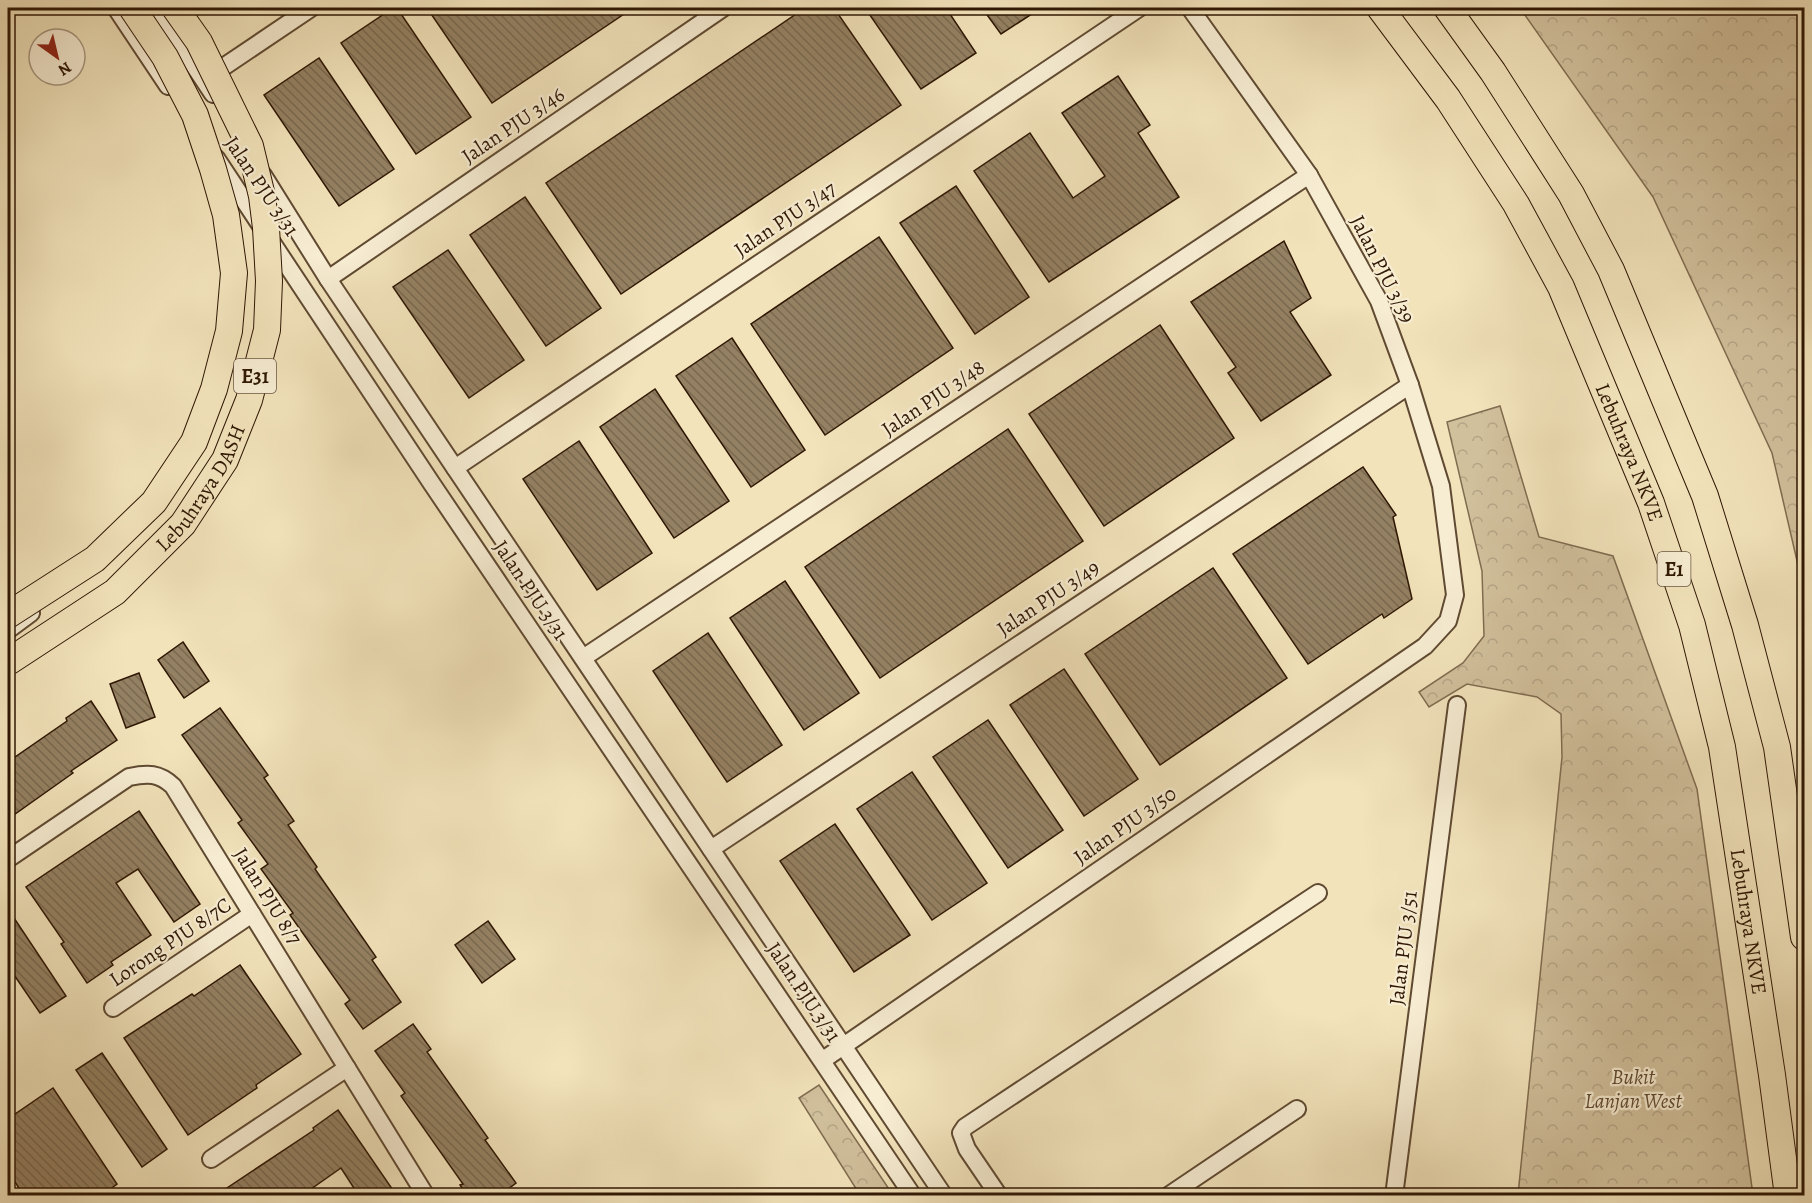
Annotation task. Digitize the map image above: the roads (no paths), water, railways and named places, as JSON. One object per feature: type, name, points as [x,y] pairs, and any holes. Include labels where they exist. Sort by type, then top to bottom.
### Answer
[{"type":"highway","name":"Lebuhraya DASH","points":[[8,615],[95,559],[154,502],[194,442],[214,388],[229,331],[234,273],[226,215],[213,169],[195,115],[165,57],[132,8]]},
{"type":"highway","name":"Lebuhraya DASH","points":[[8,662],[115,592],[183,524],[225,460],[249,399],[267,330],[269,280],[266,228],[262,196],[250,146],[199,42],[175,8]]},
{"type":"highway","name":"Lebuhraya NKVE","points":[[1380,8],[1448,99],[1516,204],[1561,287],[1651,502],[1692,625],[1722,747],[1773,1075],[1788,1196]]},
{"type":"highway","name":"E1","points":[[1447,8],[1492,72],[1571,194],[1611,270],[1705,496],[1745,625],[1777,747],[1804,937]]},
{"type":"street","name":"Jalan PJU 3/31","points":[[116,8],[438,492],[913,1196]]},
{"type":"street","name":"Jalan PJU 3/31","points":[[156,8],[204,80],[328,279],[944,1196]]},
{"type":"street","points":[[177,99],[311,8]]},
{"type":"street","name":"Jalan PJU 3/46","points":[[328,279],[723,8]]},
{"type":"street","name":"Jalan PJU 3/47","points":[[455,468],[1139,8]]},
{"type":"street","name":"Jalan PJU 3/39","points":[[1190,8],[1308,175],[1379,302],[1410,385],[1441,486],[1455,595],[1448,621]]},
{"type":"street","name":"Jalan PJU 3/48","points":[[583,658],[1308,175]]},
{"type":"street","name":"Jalan PJU 3/49","points":[[711,849],[1410,385]]},
{"type":"street","points":[[8,630],[131,537]]},
{"type":"street","name":"Jalan PJU 3/50","points":[[823,1060],[1425,646],[1448,621]]},
{"type":"street","name":"Jalan PJU 3/51","points":[[1394,1196],[1457,705]]},
{"type":"street","name":"Jalan PJU 8/7","points":[[8,859],[129,777],[146,774],[164,778],[173,786],[426,1196]]},
{"type":"street","points":[[999,1196],[967,1149],[961,1133],[965,1128],[1318,893]]},
{"type":"street","name":"Lorong PJU 8/7C","points":[[113,1008],[252,914]]},
{"type":"street","points":[[212,1160],[347,1068]]},
{"type":"street","points":[[1168,1196],[1297,1109]]},
{"type":"park label","name":"Bukit Lanjan West","points":[[1633,1089]]}]
